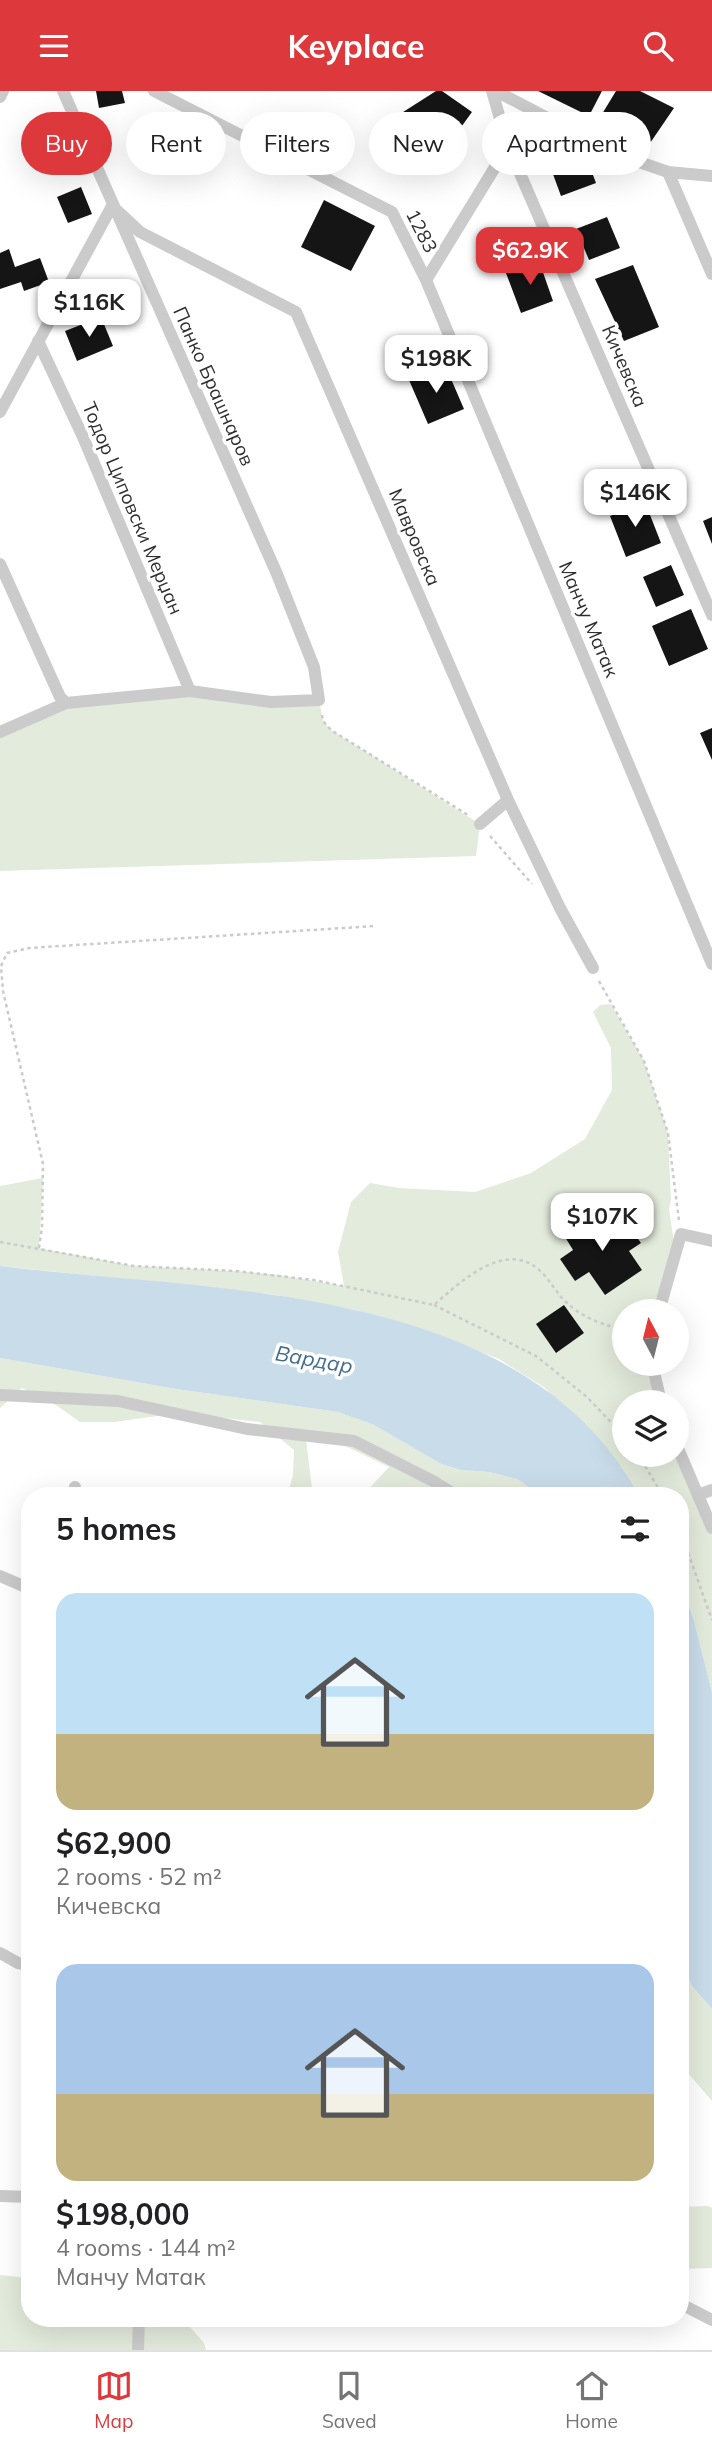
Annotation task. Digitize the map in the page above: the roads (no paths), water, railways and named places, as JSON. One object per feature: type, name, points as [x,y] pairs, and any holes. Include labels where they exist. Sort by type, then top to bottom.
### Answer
[{"type":"street","points":[[0,97],[3,91]]},
{"type":"street","name":"Панко Брашнаров","points":[[63,91],[277,573],[314,667],[319,700],[271,702],[190,691]]},
{"type":"street","name":"1283","points":[[154,91],[393,212],[426,280]]},
{"type":"street","points":[[494,91],[616,154],[668,172],[710,173]]},
{"type":"street","name":"Кичевска","points":[[494,91],[499,112]]},
{"type":"street","points":[[668,172],[712,274]]},
{"type":"street","points":[[426,280],[490,175]]},
{"type":"street","name":"Кичевска","points":[[521,175],[712,615]]},
{"type":"street","points":[[0,412],[113,206]]},
{"type":"street","name":"Мавровска","points":[[113,206],[140,232],[296,312],[508,800],[559,908],[593,968]]},
{"type":"street","name":"Манчу Матак","points":[[426,280],[712,964]]},
{"type":"street","name":"Тодор Циповски Мерџан","points":[[38,341],[83,436],[190,691]]},
{"type":"street","points":[[0,564],[60,697],[66,703]]},
{"type":"street","points":[[0,732],[66,703],[190,691]]},
{"type":"street","points":[[481,824],[508,800]]},
{"type":"street","points":[[662,1299],[681,1234],[712,1241]]},
{"type":"street","points":[[0,1395],[118,1401],[247,1429],[354,1441],[443,1487]]},
{"type":"street","points":[[686,1467],[712,1528]]},
{"type":"street","points":[[698,1495],[712,1490]]},
{"type":"street","points":[[0,1576],[21,1585]]},
{"type":"street","points":[[0,1953],[21,1964]]},
{"type":"street","points":[[0,2196],[21,2197]]},
{"type":"street","points":[[689,2308],[712,2320]]},
{"type":"street","points":[[138,2350],[139,2327]]},
{"type":"water","name":"Вардар","points":[[0,1266],[264,1294],[355,1310],[442,1336],[520,1373],[587,1425],[612,1459],[612,1467],[618,1467],[632,1487],[528,1487],[517,1479],[441,1464],[374,1425],[338,1412],[176,1389],[0,1358]]},
{"type":"water","points":[[689,1606],[712,1692],[712,2009],[692,1986],[689,1978]]}]
